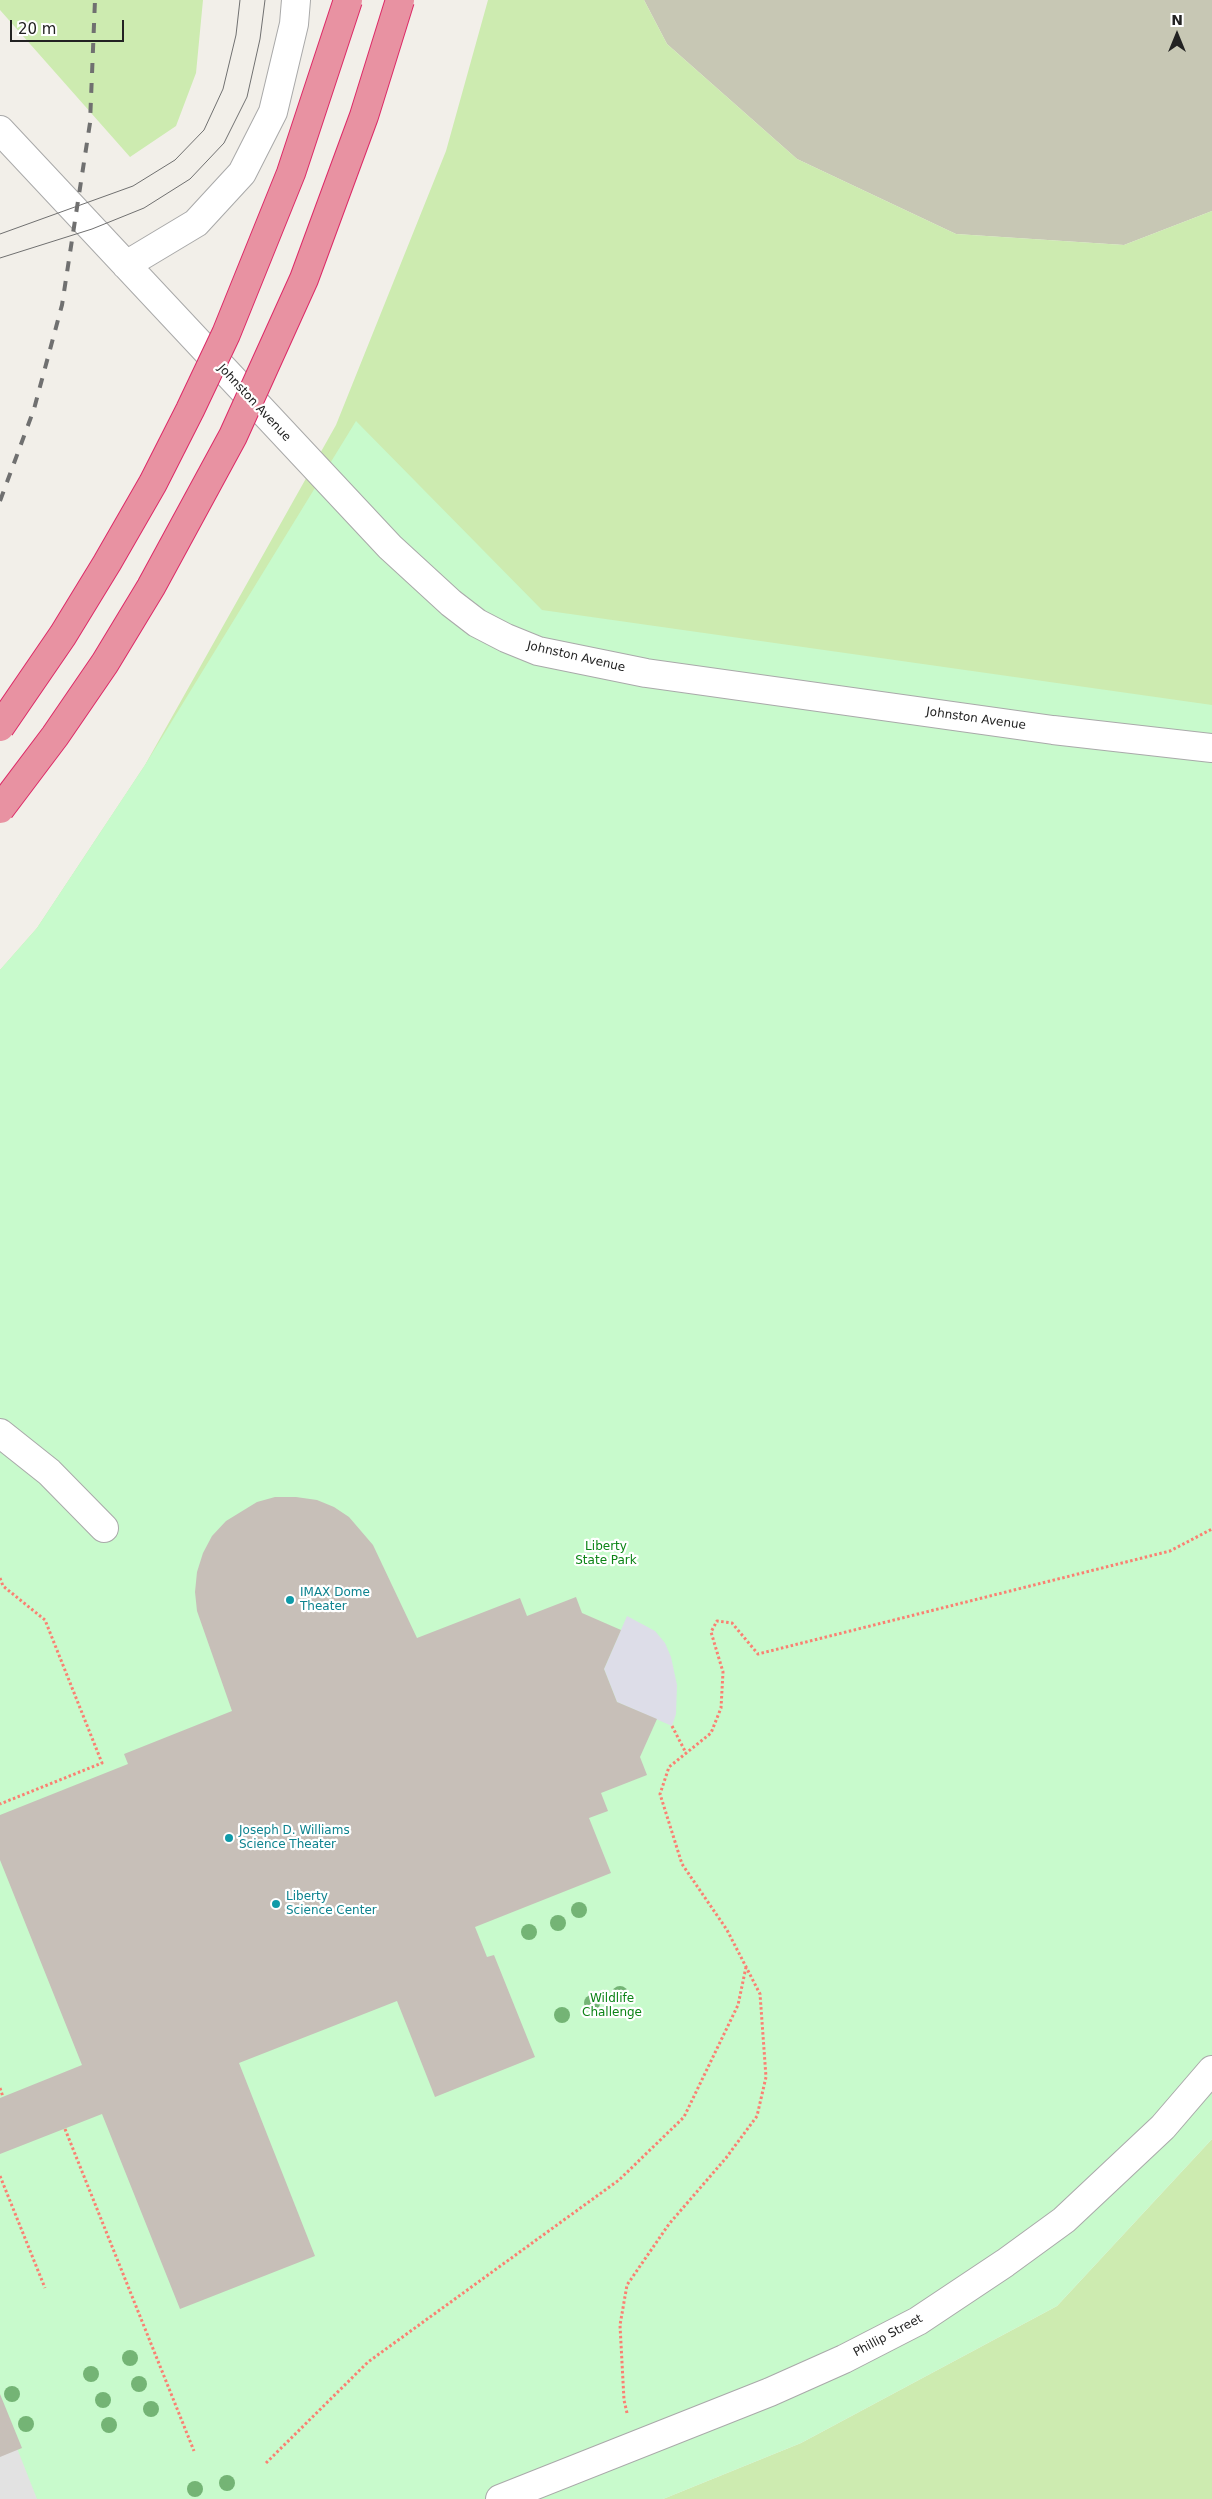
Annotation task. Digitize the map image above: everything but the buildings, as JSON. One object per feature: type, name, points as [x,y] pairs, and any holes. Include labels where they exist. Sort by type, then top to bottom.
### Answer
[{"type":"highway","points":[[0,727],[63,635],[107,563],[153,483],[190,410],[226,334],[291,173],[348,0]]},
{"type":"highway","points":[[0,809],[55,736],[110,655],[193,514],[233,436],[271,357],[311,261],[364,116],[400,0]]},
{"type":"street","points":[[126,265],[196,223],[242,173],[273,112],[294,24],[296,0]]},
{"type":"street","name":"Johnston Avenue","points":[[0,130],[339,494],[410,566],[429,585],[477,623],[506,638],[538,651],[646,673],[1044,729],[1212,748]]},
{"type":"street","points":[[0,1433],[49,1472],[104,1528]]},
{"type":"street","name":"Phillip Street","points":[[500,2499],[636,2446],[844,2359],[918,2321],[1005,2263],[1064,2220],[1163,2127],[1212,2070]]},
{"type":"path","points":[[636,2446],[624,2400],[620,2325],[628,2285],[669,2224],[726,2158],[757,2116],[766,2077],[760,1994],[727,1930],[682,1864],[660,1794],[669,1767],[711,1733],[721,1708],[723,1672],[711,1632],[717,1621],[732,1622],[758,1654],[1170,1551],[1212,1529]]},
{"type":"path","points":[[0,1578],[3,1586],[45,1620],[102,1763],[0,1804]]},
{"type":"path","points":[[672,1726],[686,1754]]},
{"type":"path","points":[[266,2464],[368,2362],[619,2180],[684,2117],[738,2005],[746,1966]]},
{"type":"path","points":[[0,2088],[3,2096]]},
{"type":"path","points":[[65,2129],[194,2451]]},
{"type":"path","points":[[0,2176],[45,2288]]},
{"type":"shaded area","points":[[644,0],[1212,0],[1212,211],[1124,245],[956,234],[797,159],[667,44]]},
{"type":"shaded area","points":[[627,1616],[655,1631],[665,1643],[671,1657],[677,1685],[676,1714],[672,1726],[617,1702],[604,1669]]},
{"type":"shaded area","points":[[0,2405],[37,2499],[0,2499]]},
{"type":"green space","points":[[0,0],[203,0],[196,73],[176,126],[130,157],[0,10]]},
{"type":"green space","points":[[488,0],[644,0],[667,44],[797,159],[956,234],[1124,245],[1212,211],[1212,1350],[0,970],[37,928],[145,765],[336,425],[446,151]]},
{"type":"green space","name":"Liberty State Park","points":[[356,421],[542,610],[1212,705],[1212,2139],[1057,2306],[801,2443],[663,2499],[0,2499],[0,970],[37,928],[145,765]]},
{"type":"green space","points":[[1212,2139],[1212,2499],[663,2499],[801,2443],[1057,2306]]},
{"type":"tram line","points":[[0,234],[133,186],[175,160],[204,130],[223,89],[236,35],[240,0]]},
{"type":"tram line","points":[[0,258],[92,229],[144,208],[190,179],[224,143],[247,97],[260,39],[265,0]]},
{"type":"railway","points":[[0,501],[34,409],[62,305],[90,123],[95,0]]},
{"type":"place","name":"IMAX Dome Theater","points":[[290,1600]]},
{"type":"place","name":"Joseph D. Williams Science Theater","points":[[229,1838]]},
{"type":"place","name":"Liberty Science Center","points":[[276,1904]]},
{"type":"park label","name":"Wildlife Challenge","points":[[612,2006]]}]
